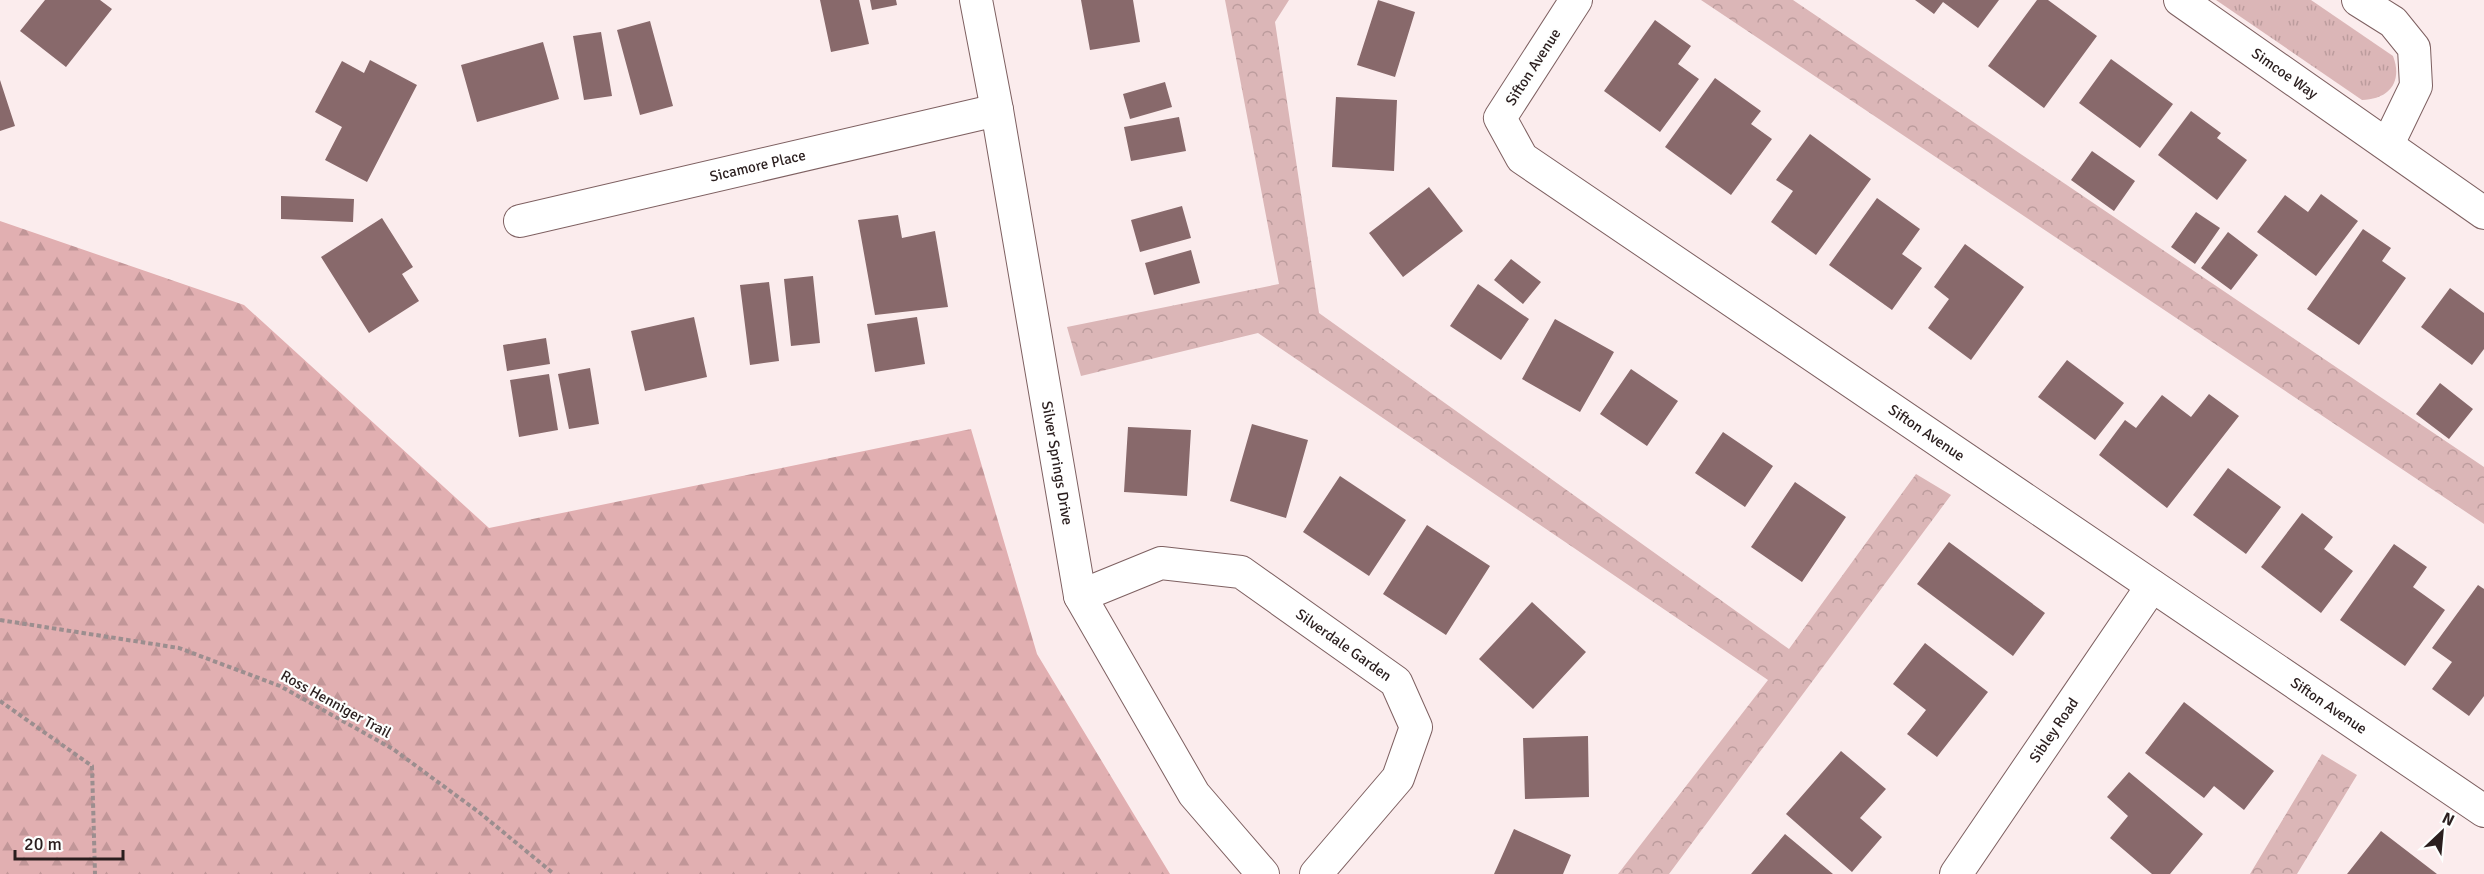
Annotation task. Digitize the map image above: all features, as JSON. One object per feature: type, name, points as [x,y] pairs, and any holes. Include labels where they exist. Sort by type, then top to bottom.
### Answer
[{"type":"street","name":"Silver Springs Drive","points":[[976,0],[1080,596],[1194,794],[1263,874]]},
{"type":"street","name":"Sifton Avenue","points":[[1576,0],[1500,117],[1522,158],[2484,811]]},
{"type":"street","name":"Simcoe Way","points":[[2180,0],[2484,213]]},
{"type":"street","points":[[2358,0],[2393,22],[2414,48],[2416,86],[2388,144]]},
{"type":"street","name":"Sicamore Place","points":[[520,221],[997,110]]},
{"type":"street","name":"Silverdale Garden","points":[[1080,596],[1161,563],[1241,572],[1396,682],[1416,727],[1398,778],[1316,874]]},
{"type":"street","name":"Sibley Road","points":[[1956,874],[2152,586]]},
{"type":"path","name":"Ross Henniger Trail","points":[[0,620],[179,648],[280,686],[393,749],[480,813],[554,874]]},
{"type":"path","points":[[0,701],[92,766],[95,874]]},
{"type":"green space","points":[[1225,0],[1289,0],[1275,22],[1319,313],[1789,649],[1916,474],[1951,495],[1669,874],[1618,874],[1768,680],[1258,333],[1081,376],[1067,327],[1279,284]]},
{"type":"green space","points":[[1701,0],[1793,0],[2484,467],[2484,524]]},
{"type":"green space","points":[[2216,0],[2311,0],[2393,56],[2396,65],[2395,81],[2380,96],[2362,100]]},
{"type":"green space","points":[[0,221],[244,305],[489,528],[971,429],[1037,654],[1170,874],[0,874]]},
{"type":"green space","points":[[2322,754],[2357,775],[2297,874],[2250,874]]},
{"type":"building","points":[[45,0],[100,0],[112,9],[66,67],[20,31]]},
{"type":"building","points":[[820,0],[859,0],[869,44],[831,52]]},
{"type":"building","points":[[870,0],[896,0],[897,5],[872,10]]},
{"type":"building","points":[[1081,0],[1133,0],[1140,42],[1090,50]]},
{"type":"building","points":[[1378,0],[1415,12],[1395,77],[1357,65]]},
{"type":"building","points":[[1915,0],[1999,0],[1978,28],[1943,2],[1934,14]]},
{"type":"building","points":[[2037,0],[2048,0],[2097,36],[2044,108],[1988,66]]},
{"type":"building","points":[[1655,20],[1691,46],[1678,64],[1699,79],[1660,132],[1604,91]]},
{"type":"building","points":[[650,21],[673,106],[640,115],[617,30]]},
{"type":"building","points":[[601,32],[612,96],[584,100],[573,36]]},
{"type":"building","points":[[543,42],[559,99],[477,122],[461,65]]},
{"type":"building","points":[[2111,59],[2173,104],[2140,148],[2079,103]]},
{"type":"building","points":[[370,60],[417,85],[367,182],[325,160],[342,127],[315,112],[342,61],[364,73]]},
{"type":"building","points":[[1715,78],[1761,111],[1751,124],[1772,139],[1731,195],[1665,147]]},
{"type":"building","points":[[0,80],[15,126],[0,131]]},
{"type":"building","points":[[1165,82],[1172,107],[1130,119],[1123,94]]},
{"type":"building","points":[[1336,97],[1397,100],[1394,171],[1332,167]]},
{"type":"building","points":[[2191,111],[2221,133],[2217,138],[2247,160],[2217,200],[2158,155]]},
{"type":"building","points":[[1179,117],[1186,151],[1131,161],[1124,127]]},
{"type":"building","points":[[1810,134],[1871,179],[1816,255],[1771,222],[1793,191],[1776,180]]},
{"type":"building","points":[[2092,151],[2135,181],[2114,211],[2071,180]]},
{"type":"building","points":[[1429,187],[1463,231],[1403,277],[1369,233]]},
{"type":"building","points":[[2321,194],[2358,221],[2316,276],[2257,232],[2285,195],[2308,212]]},
{"type":"building","points":[[281,196],[354,199],[353,222],[281,219]]},
{"type":"building","points":[[1877,198],[1920,229],[1902,254],[1922,268],[1892,310],[1829,265]]},
{"type":"building","points":[[1182,206],[1191,238],[1140,252],[1131,220]]},
{"type":"building","points":[[2196,212],[2220,228],[2195,264],[2171,247]]},
{"type":"building","points":[[898,215],[902,238],[935,231],[948,307],[875,315],[858,220]]},
{"type":"building","points":[[382,218],[413,267],[402,274],[419,301],[369,333],[321,257]]},
{"type":"building","points":[[2363,229],[2391,248],[2382,261],[2406,278],[2359,345],[2307,309]]},
{"type":"building","points":[[2228,232],[2258,255],[2231,290],[2201,268]]},
{"type":"building","points":[[1965,244],[2024,287],[1971,360],[1928,328],[1949,299],[1934,287]]},
{"type":"building","points":[[1191,250],[1200,283],[1154,295],[1145,263]]},
{"type":"building","points":[[1511,259],[1541,282],[1523,304],[1494,280]]},
{"type":"building","points":[[813,276],[820,343],[791,346],[784,279]]},
{"type":"building","points":[[769,282],[779,361],[750,365],[740,285]]},
{"type":"building","points":[[1478,284],[1529,319],[1501,360],[1450,326]]},
{"type":"building","points":[[2450,288],[2484,313],[2484,349],[2472,365],[2421,327]]},
{"type":"building","points":[[694,317],[707,377],[645,391],[631,331]]},
{"type":"building","points":[[917,317],[925,364],[875,372],[867,324]]},
{"type":"building","points":[[1555,319],[1614,352],[1580,412],[1522,379]]},
{"type":"building","points":[[546,338],[550,364],[507,371],[503,345]]},
{"type":"building","points":[[2067,360],[2124,403],[2095,440],[2038,397]]},
{"type":"building","points":[[590,368],[599,424],[569,429],[558,374]]},
{"type":"building","points":[[1631,369],[1678,401],[1647,446],[1600,414]]},
{"type":"building","points":[[549,374],[558,430],[519,437],[510,380]]},
{"type":"building","points":[[2440,383],[2473,409],[2449,439],[2416,414]]},
{"type":"building","points":[[2209,394],[2239,416],[2167,508],[2099,455],[2125,420],[2136,428],[2162,395],[2191,417]]},
{"type":"building","points":[[1252,424],[1308,440],[1286,518],[1230,501]]},
{"type":"building","points":[[1128,427],[1191,430],[1187,496],[1124,492]]},
{"type":"building","points":[[1723,432],[1773,466],[1745,507],[1695,473]]},
{"type":"building","points":[[2228,468],[2281,507],[2246,554],[2193,515]]},
{"type":"building","points":[[1340,476],[1406,520],[1369,576],[1303,532]]},
{"type":"building","points":[[1795,482],[1846,517],[1802,582],[1751,547]]},
{"type":"building","points":[[2302,513],[2333,537],[2324,549],[2353,571],[2321,613],[2261,567]]},
{"type":"building","points":[[1427,525],[1490,566],[1446,635],[1383,594]]},
{"type":"building","points":[[1949,542],[2045,613],[2013,656],[1917,584]]},
{"type":"building","points":[[2394,544],[2427,567],[2413,587],[2445,610],[2405,666],[2340,620]]},
{"type":"building","points":[[2478,585],[2484,589],[2484,696],[2469,716],[2432,689],[2452,662],[2432,648]]},
{"type":"building","points":[[1532,602],[1586,652],[1533,709],[1479,659]]},
{"type":"building","points":[[1925,643],[1988,692],[1937,757],[1907,734],[1926,710],[1893,684]]},
{"type":"building","points":[[2184,702],[2274,771],[2244,810],[2214,786],[2204,798],[2145,753]]},
{"type":"building","points":[[1588,736],[1589,797],[1525,799],[1523,738]]},
{"type":"building","points":[[1841,751],[1886,789],[1860,818],[1882,837],[1852,872],[1786,814]]},
{"type":"building","points":[[2129,772],[2203,834],[2170,874],[2152,874],[2110,838],[2128,816],[2107,797]]},
{"type":"building","points":[[1514,829],[1571,855],[1563,874],[1494,874]]},
{"type":"building","points":[[2381,831],[2437,874],[2347,874]]},
{"type":"building","points":[[1785,834],[1833,874],[1751,874]]}]
